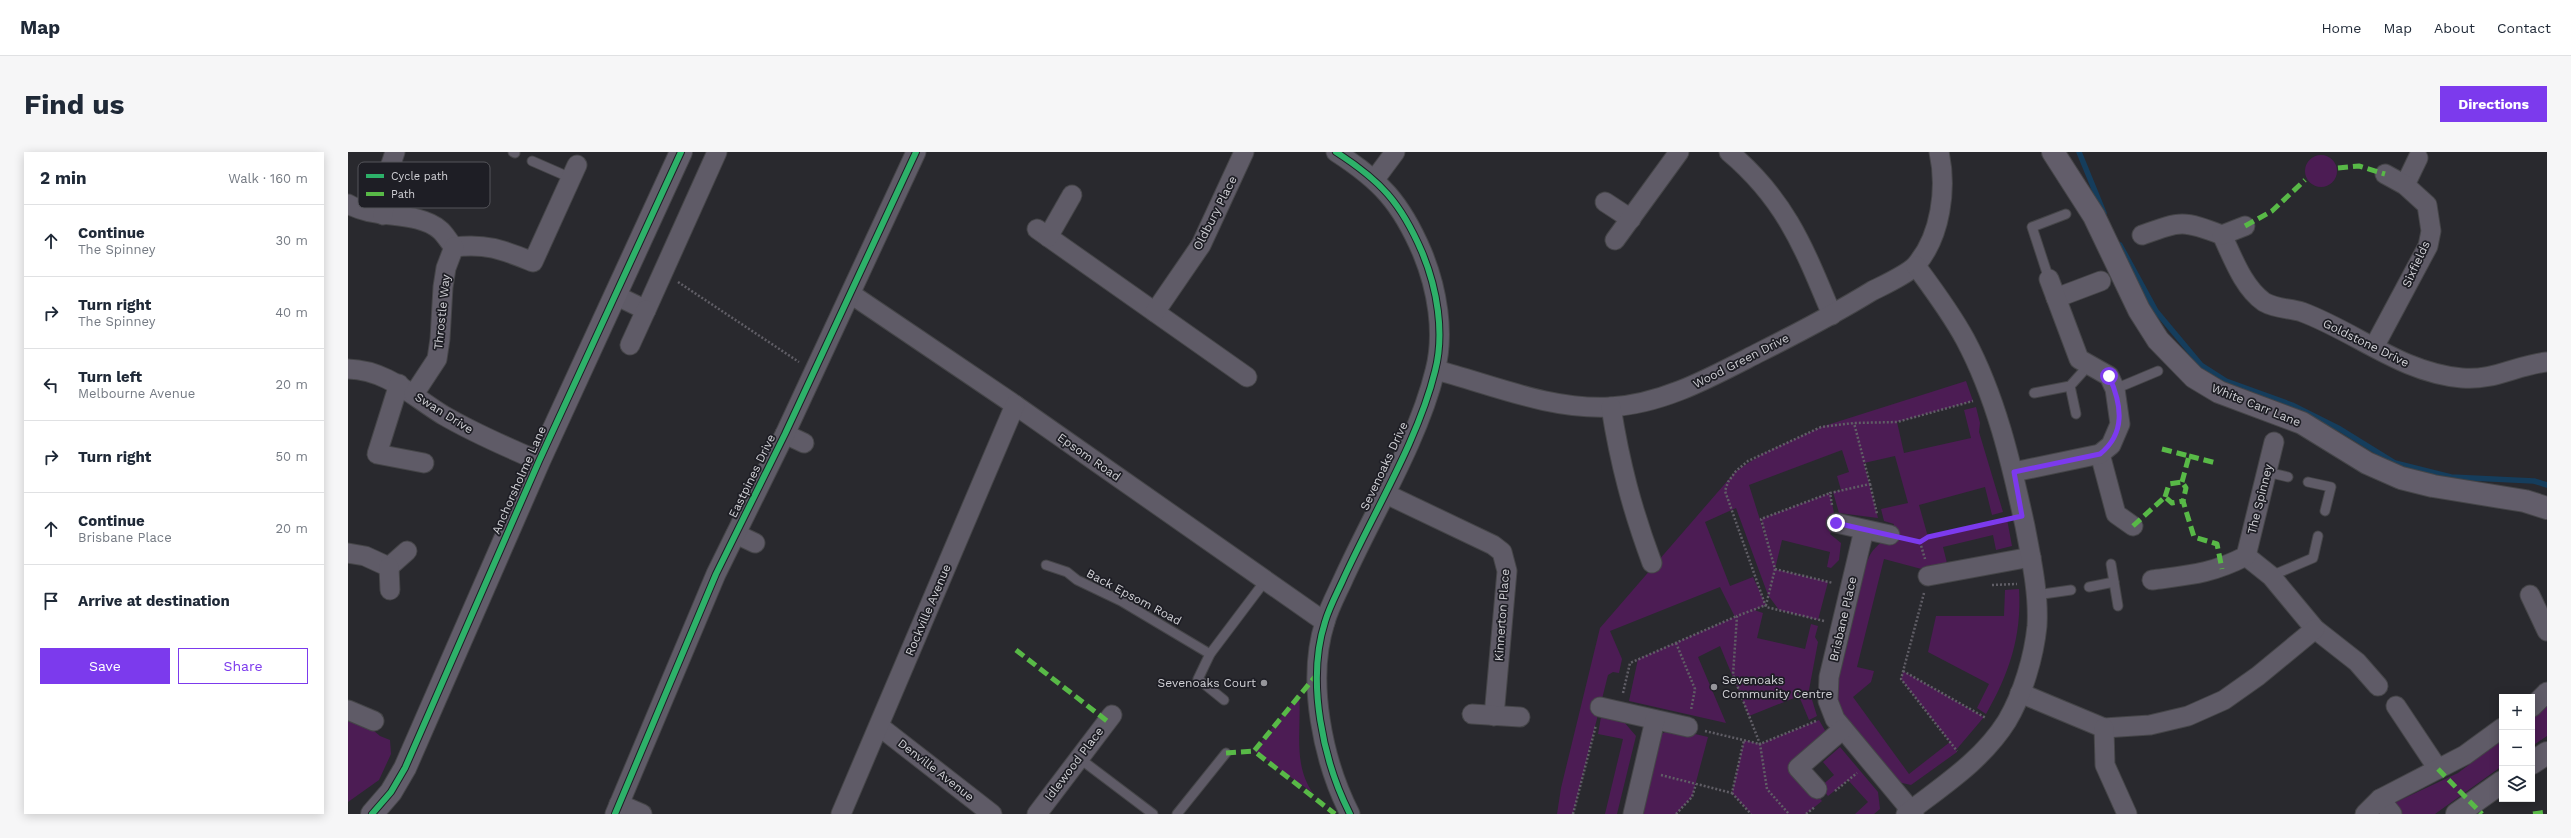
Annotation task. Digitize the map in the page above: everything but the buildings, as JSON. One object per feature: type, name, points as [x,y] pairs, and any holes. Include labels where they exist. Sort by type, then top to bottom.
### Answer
[{"type":"street","points":[[392,162],[395,152]]},
{"type":"street","name":"Anchorsholme Lane","points":[[372,814],[391,792],[405,768],[539,461],[681,152]]},
{"type":"street","points":[[630,345],[717,152]]},
{"type":"street","name":"Eastpines Drive","points":[[642,814],[617,809],[736,534],[851,294],[916,152]]},
{"type":"street","name":"Oldbury Place","points":[[1155,312],[1201,245],[1244,152]]},
{"type":"street","name":"Sevenoaks Drive","points":[[1336,152],[1375,179],[1407,219],[1426,261],[1437,308],[1439,332],[1436,370],[1422,411],[1325,622],[1318,672],[1319,720],[1333,774],[1350,814]]},
{"type":"street","points":[[1375,179],[1395,152]]},
{"type":"street","points":[[1615,240],[1679,152]]},
{"type":"street","points":[[1728,152],[1751,171],[1776,200],[1800,237],[1832,315]]},
{"type":"street","points":[[1910,813],[1949,783],[1981,754],[2002,727],[2020,693],[2033,649],[2037,625],[2036,595],[2031,557],[2014,472],[1989,396],[1965,338],[1916,266],[1934,230],[1942,200],[1939,152]]},
{"type":"street","name":"White Carr Lane","points":[[2053,152],[2094,216],[2139,310],[2158,340],[2194,377],[2219,392],[2302,423],[2367,463],[2401,478],[2433,486],[2525,501],[2547,508]]},
{"type":"street","points":[[2405,185],[2418,158]]},
{"type":"street","points":[[348,204],[359,210],[383,215],[423,220],[440,230],[454,247],[476,244],[498,249],[533,262],[574,172]]},
{"type":"street","name":"Sixfields","points":[[2374,347],[2428,246],[2431,231],[2427,205],[2405,185],[2385,174]]},
{"type":"street","points":[[1071,195],[1042,233],[1247,377]]},
{"type":"street","points":[[1605,202],[1631,219]]},
{"type":"street","points":[[383,215],[384,208]]},
{"type":"street","points":[[2142,235],[2173,224],[2185,223],[2222,235],[2245,226]]},
{"type":"street","name":"Goldstone Drive","points":[[2222,235],[2242,276],[2264,302],[2276,307],[2301,312],[2374,347],[2397,360],[2431,372],[2461,378],[2487,378],[2508,373],[2527,364],[2547,362]]},
{"type":"street","name":"Throstle Way","points":[[424,463],[377,454],[406,389],[437,359],[440,339],[443,287],[446,268],[454,247]]},
{"type":"street","name":"Wood Green Drive","points":[[1436,370],[1525,397],[1572,405],[1611,407],[1655,398],[1695,385],[1832,315],[1916,266]]},
{"type":"street","points":[[2014,472],[2100,454],[2111,445],[2120,424],[2115,389],[2109,376],[2079,360],[2049,279]]},
{"type":"street","points":[[2056,298],[2101,281]]},
{"type":"street","name":"Epsom Road","points":[[851,294],[1015,405],[1325,622]]},
{"type":"street","points":[[615,295],[646,310]]},
{"type":"street","name":"Swan Drive","points":[[348,369],[380,376],[406,389],[441,414],[486,439],[539,461]]},
{"type":"street","name":"Rockville Avenue","points":[[843,813],[1015,405]]},
{"type":"street","points":[[1611,407],[1619,460],[1632,508],[1652,563]]},
{"type":"street","points":[[785,434],[804,443]]},
{"type":"street","name":"The Spinney","points":[[2246,556],[2274,442]]},
{"type":"street","points":[[2100,454],[2116,514],[2134,526]]},
{"type":"street","name":"Kinnerton Place","points":[[1384,493],[1493,545],[1502,552],[1507,571],[1494,716]]},
{"type":"street","points":[[1836,523],[1878,533]]},
{"type":"street","name":"Brisbane Place","points":[[1878,533],[1851,586],[1829,677],[1828,701],[1832,714],[1910,813]]},
{"type":"street","points":[[736,534],[755,543]]},
{"type":"street","points":[[389,567],[407,551]]},
{"type":"street","points":[[348,553],[365,556],[389,567]]},
{"type":"street","points":[[2152,580],[2206,573],[2222,569],[2246,556],[2276,582],[2315,629],[2356,662],[2378,686]]},
{"type":"street","points":[[1928,576],[2031,557]]},
{"type":"street","points":[[389,567],[390,590]]},
{"type":"street","points":[[2530,595],[2547,631]]},
{"type":"street","points":[[2020,693],[2104,728],[2158,724],[2188,716],[2224,700],[2258,676],[2315,629]]},
{"type":"street","points":[[2535,704],[2547,692]]},
{"type":"street","points":[[2396,706],[2438,769]]},
{"type":"street","points":[[1609,709],[1688,727]]},
{"type":"street","points":[[348,710],[374,721]]},
{"type":"street","points":[[1472,714],[1520,718]]},
{"type":"street","name":"Idlewood Place","points":[[1037,814],[1112,715]]},
{"type":"street","points":[[1633,814],[1655,720]]},
{"type":"street","name":"Denville Avenue","points":[[879,726],[992,814]]},
{"type":"street","points":[[2104,728],[2105,765],[2127,814]]},
{"type":"street","points":[[1822,795],[1798,768],[1843,729]]},
{"type":"street","points":[[2365,814],[2380,799],[2465,755],[2499,730]]},
{"type":"street","points":[[2535,761],[2547,753]]},
{"type":"street","points":[[2457,814],[2499,784]]},
{"type":"street","points":[[2380,799],[2392,814]]},
{"type":"lane","points":[[532,161],[574,172]]},
{"type":"lane","points":[[2049,279],[2032,227],[2066,214]]},
{"type":"lane","points":[[2034,394],[2070,386],[2088,366]]},
{"type":"lane","points":[[2115,389],[2158,371]]},
{"type":"lane","points":[[2070,386],[2076,414]]},
{"type":"lane","points":[[2267,472],[2288,477]]},
{"type":"lane","points":[[2308,482],[2331,487],[2325,511]]},
{"type":"lane","points":[[2276,582],[2313,558],[2318,536]]},
{"type":"lane","points":[[2111,564],[2118,606]]},
{"type":"lane","name":"Back Epsom Road","points":[[1046,565],[1067,572],[1077,580],[1121,602],[1210,654]]},
{"type":"lane","points":[[1224,700],[1198,680],[1210,654],[1265,581]]},
{"type":"lane","points":[[2089,587],[2114,582]]},
{"type":"lane","points":[[2036,595],[2071,590]]},
{"type":"lane","points":[[1177,814],[1226,753]]},
{"type":"lane","points":[[1079,758],[1153,814]]},
{"type":"path","points":[[662,272],[814,371]]},
{"type":"path","points":[[1766,605],[1725,491],[1728,482],[1742,466],[1762,454],[1821,427],[1854,423],[1897,422],[1989,396]]},
{"type":"path","points":[[1854,423],[1870,484],[1878,533],[1920,542],[1928,537],[2022,516]]},
{"type":"path","points":[[1766,605],[1775,569],[1761,519],[1830,493],[1870,484]]},
{"type":"path","points":[[1830,493],[1836,523]]},
{"type":"path","points":[[1920,542],[1929,571],[1901,679],[1968,766]]},
{"type":"path","points":[[1775,569],[1851,586]]},
{"type":"path","points":[[1573,814],[1609,709],[1630,663],[1737,616],[1766,605],[1842,626]]},
{"type":"path","points":[[1737,616],[1733,675],[1760,744],[1767,789],[1789,814]]},
{"type":"path","points":[[1676,643],[1695,689],[1688,727],[1760,744],[1832,714]]},
{"type":"path","points":[[1903,671],[2002,727]]},
{"type":"path","points":[[1732,793],[1744,740]]},
{"type":"path","points":[[1806,814],[1822,795],[1871,762]]},
{"type":"path","points":[[1643,770],[1732,793],[1751,814]]},
{"type":"path","points":[[1676,814],[1692,797],[1696,784]]},
{"type":"shaded area","points":[[2318,155],[2324,155],[2333,159],[2337,171],[2333,183],[2324,187],[2318,187],[2309,183],[2305,174],[2305,168],[2309,159]]},
{"type":"shaded area","points":[[1966,381],[1973,401],[1897,422],[1904,453],[1971,438],[1964,410],[1976,407],[1980,423],[1979,432],[2003,512],[1992,515],[1985,487],[1919,505],[1928,537],[1922,541],[2007,519],[2012,546],[1996,550],[1993,535],[1943,547],[1948,567],[1929,571],[1884,559],[1857,667],[1874,671],[1871,682],[1853,697],[1909,774],[1950,742],[1901,679],[1903,671],[1984,717],[1956,750],[1957,752],[1911,785],[1898,782],[1850,726],[1839,708],[1839,679],[1842,657],[1859,587],[1869,557],[1885,538],[1894,524],[1884,521],[1881,509],[1908,503],[1895,456],[1864,463],[1878,518],[1839,513],[1833,492],[1841,490],[1837,476],[1849,472],[1842,450],[1749,485],[1768,545],[1761,519],[1830,493],[1836,523],[1830,534],[1841,543],[1839,560],[1831,568],[1827,567],[1830,552],[1782,540],[1775,569],[1828,582],[1818,620],[1779,610],[1768,595],[1736,508],[1705,522],[1730,586],[1753,577],[1766,605],[1754,610],[1763,613],[1757,638],[1805,649],[1811,624],[1818,626],[1815,637],[1818,642],[1809,690],[1817,716],[1809,720],[1799,696],[1749,716],[1720,646],[1698,657],[1726,723],[1629,701],[1638,659],[1735,617],[1720,587],[1610,631],[1622,659],[1619,673],[1613,672],[1608,675],[1573,814],[1557,814],[1561,788],[1600,628],[1736,471],[1762,454],[1821,427]]},
{"type":"shaded area","points":[[2019,589],[2016,639],[2001,684],[1986,714],[1977,708],[1989,684],[1928,652],[1936,616],[2004,616],[2005,590]]},
{"type":"shaded area","points":[[1299,694],[1300,758],[1306,782],[1313,793],[1254,751]]},
{"type":"shaded area","points":[[2547,704],[2547,736],[2535,744],[2535,730],[2535,714]]},
{"type":"shaded area","points":[[1601,717],[1624,722],[1636,736],[1617,814],[1605,814],[1623,739],[1598,734]]},
{"type":"shaded area","points":[[351,720],[367,725],[380,736],[390,740],[391,754],[379,780],[348,802],[348,721]]},
{"type":"shaded area","points":[[1819,720],[1827,734],[1789,765],[1822,801],[1806,814],[1751,814],[1732,793],[1744,740],[1760,744]]},
{"type":"shaded area","points":[[1673,729],[1708,737],[1692,797],[1676,814],[1641,814],[1661,734]]},
{"type":"shaded area","points":[[2499,742],[2499,768],[2435,814],[2400,814],[2392,804],[2458,773]]},
{"type":"shaded area","points":[[1840,747],[1878,792],[1880,809],[1874,814],[1855,814],[1868,802],[1848,780],[1828,796],[1820,787],[1834,775],[1823,762]]},
{"type":"waterway","points":[[2079,152],[2104,213]]},
{"type":"waterway","points":[[2120,245],[2156,311],[2201,365],[2226,381],[2292,405],[2340,429],[2395,463],[2451,477],[2534,481],[2547,485]]},
{"type":"marked path","points":[[2338,168],[2359,166],[2385,174]]},
{"type":"marked path","points":[[2245,226],[2272,211],[2305,180]]},
{"type":"marked path","points":[[2162,449],[2189,456],[2182,482]]},
{"type":"marked path","points":[[2189,456],[2216,463]]},
{"type":"marked path","points":[[2165,497],[2169,484],[2182,482],[2186,488],[2183,501]]},
{"type":"marked path","points":[[2133,526],[2165,497],[2172,503],[2183,501],[2194,537],[2217,544],[2222,569]]},
{"type":"marked path","points":[[1016,650],[1107,721]]},
{"type":"marked path","points":[[1318,673],[1254,751],[1335,814]]},
{"type":"marked path","points":[[1226,753],[1254,751]]},
{"type":"marked path","points":[[2438,769],[2482,814]]},
{"type":"marked path","points":[[2533,814],[2547,812]]},
{"type":"cycle path","points":[[372,814],[391,792],[405,768],[539,461],[681,152]]},
{"type":"cycle path","points":[[615,814],[716,574],[785,434],[916,152]]},
{"type":"cycle path","points":[[1336,152],[1377,183],[1388,194],[1406,220],[1422,252],[1432,280],[1438,311],[1439,326],[1438,356],[1435,371],[1418,424],[1328,612],[1320,645],[1317,669],[1317,695],[1320,720],[1325,746],[1332,770],[1340,793],[1350,814]]},
{"type":"place","name":"Sevenoaks Court","points":[[1264,683]]},
{"type":"place","name":"Sevenoaks Community Centre","points":[[1714,687]]},
{"type":"route","points":[[1836,523],[1920,542],[1928,537],[2022,516],[2014,472],[2100,454],[2111,445],[2117,435],[2120,424],[2115,389],[2109,376]]}]
